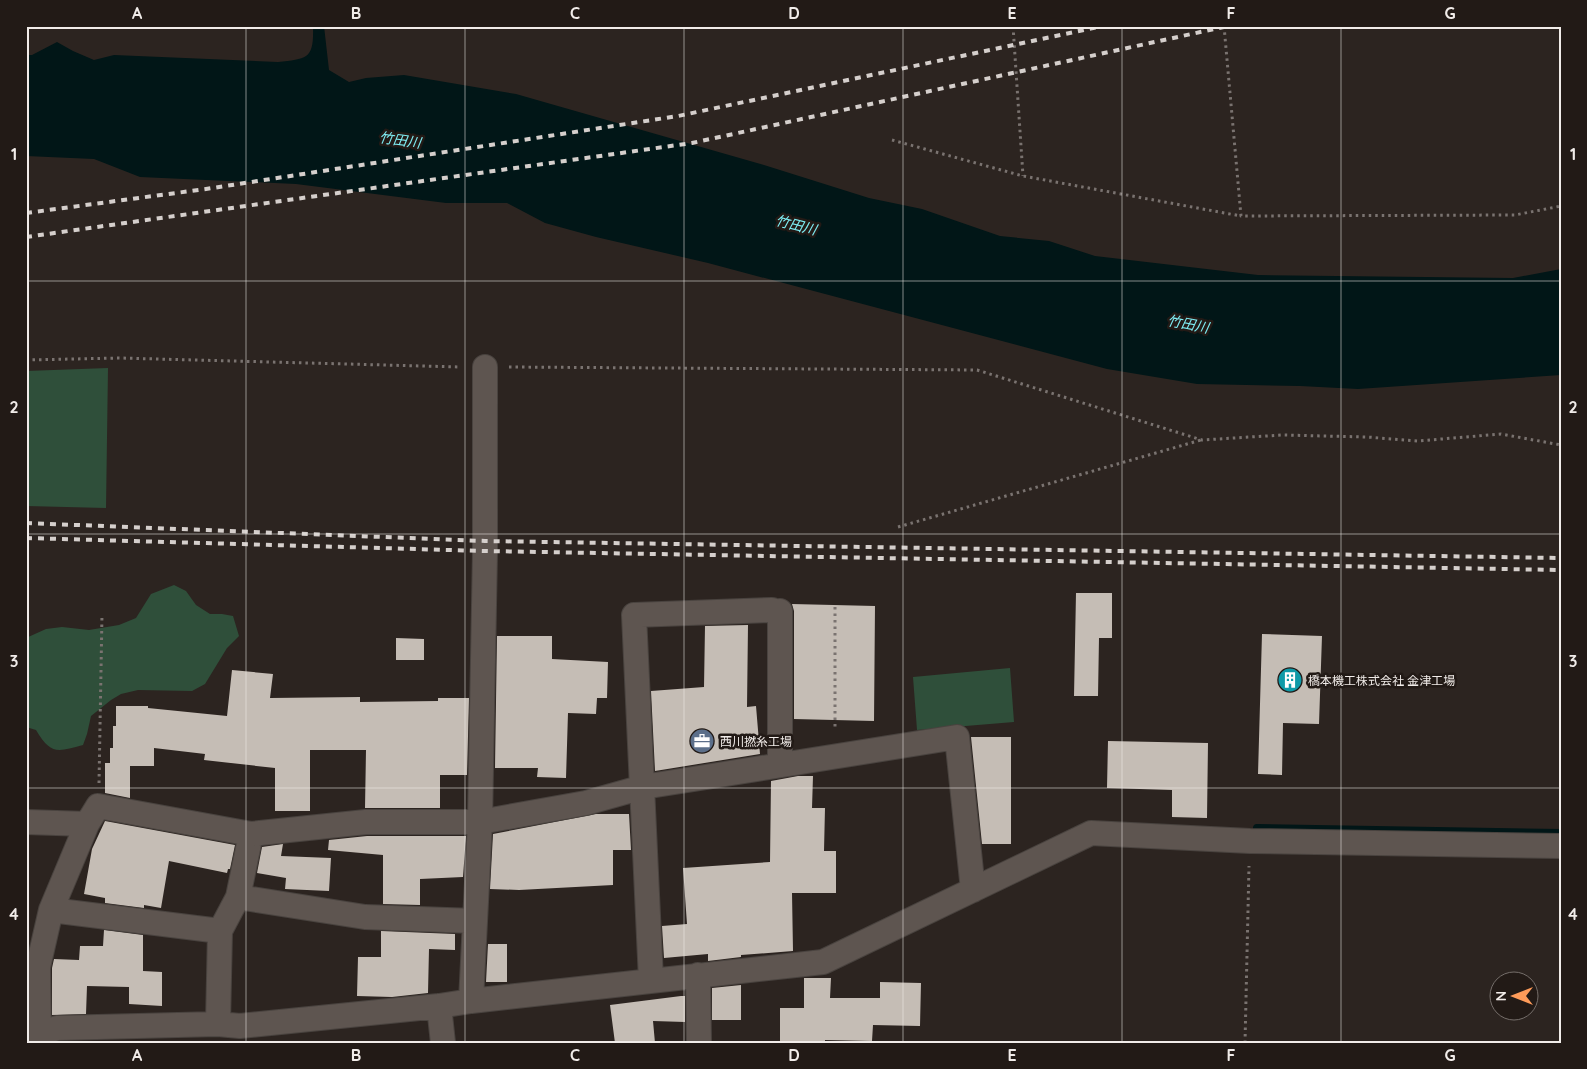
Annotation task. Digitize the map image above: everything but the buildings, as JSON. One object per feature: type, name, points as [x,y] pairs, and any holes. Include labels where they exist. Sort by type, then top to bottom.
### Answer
[{"type":"street","points":[[470,1001],[480,822],[485,551],[485,367]]},
{"type":"street","points":[[651,980],[634,615],[776,611],[780,765]]},
{"type":"street","points":[[26,822],[93,815],[251,834],[366,822],[480,822],[586,803],[643,787],[957,737],[973,890]]},
{"type":"street","points":[[93,815],[51,910],[38,967],[32,1036],[57,1028],[233,1031],[470,1001],[823,962],[1091,833],[1250,841],[1561,846]]},
{"type":"street","points":[[233,1031],[220,931],[238,897],[251,834]]},
{"type":"street","points":[[238,897],[365,918],[474,921]]},
{"type":"street","points":[[51,910],[220,931]]},
{"type":"street","points":[[698,975],[699,1043]]},
{"type":"street","points":[[439,1006],[442,1043]]},
{"type":"path","points":[[1014,26],[1023,176]]},
{"type":"path","points":[[1224,26],[1242,216]]},
{"type":"path","points":[[892,140],[1023,176],[1242,216],[1515,215],[1561,206]]},
{"type":"path","points":[[26,360],[119,358],[485,367],[977,370],[1202,440]]},
{"type":"path","points":[[898,527],[1202,440],[1282,435],[1366,437],[1418,441],[1501,434],[1561,445]]},
{"type":"path","points":[[835,607],[835,756]]},
{"type":"path","points":[[93,815],[102,614]]},
{"type":"path","points":[[1245,1043],[1250,841]]},
{"type":"green space","points":[[108,368],[106,508],[26,506],[26,371]]},
{"type":"green space","points":[[174,585],[186,591],[196,605],[210,614],[233,616],[239,636],[227,648],[205,684],[192,691],[138,690],[121,694],[91,716],[83,745],[55,750],[46,744],[36,730],[26,727],[26,638],[46,629],[62,627],[89,630],[119,625],[136,618],[151,594]]},
{"type":"green space","points":[[1010,668],[1014,722],[917,730],[913,677]]},
{"type":"water","name":"竹田川","points":[[313,26],[324,26],[329,70],[349,82],[366,78],[404,75],[516,94],[764,165],[869,198],[922,209],[1000,236],[1049,241],[1095,256],[1258,275],[1513,278],[1561,269],[1561,375],[1358,389],[1197,384],[1107,369],[708,263],[596,237],[545,223],[507,203],[446,203],[296,184],[140,177],[94,159],[26,156],[26,55],[32,55],[57,42],[94,60],[114,55],[278,62],[296,60],[307,55],[312,45]]},
{"type":"waterway","points":[[1257,828],[1561,833]]},
{"type":"railway","points":[[26,213],[206,189],[678,116],[1103,26]]},
{"type":"railway","points":[[26,237],[692,143],[1228,26]]},
{"type":"railway","points":[[26,523],[485,541],[1561,558]]},
{"type":"railway","points":[[26,538],[485,551],[1561,570]]},
{"type":"place","name":"橋本機工株式会社 金津工場","points":[[1290,680]]},
{"type":"place","name":"西川撚糸工場","points":[[702,741]]}]
